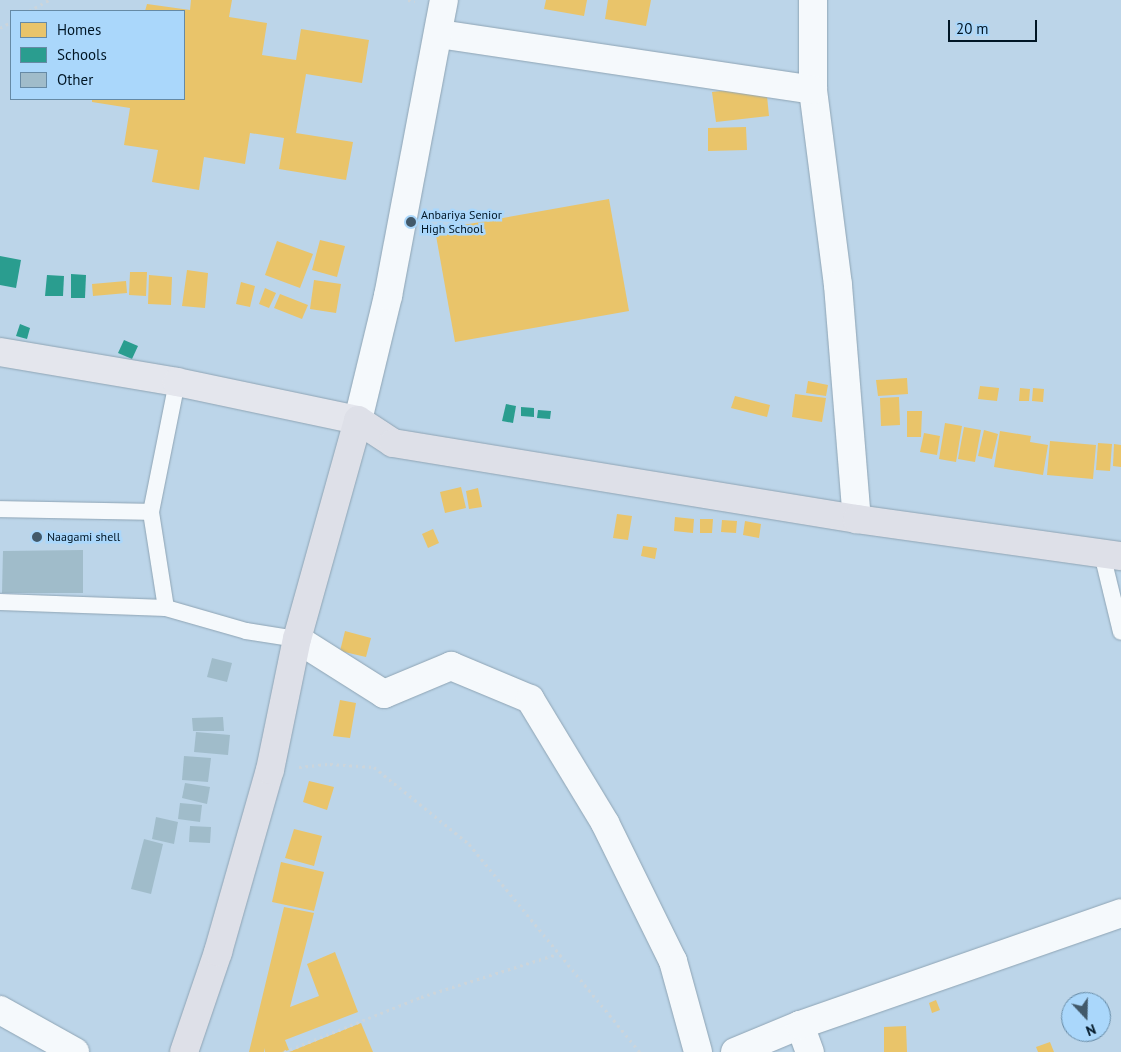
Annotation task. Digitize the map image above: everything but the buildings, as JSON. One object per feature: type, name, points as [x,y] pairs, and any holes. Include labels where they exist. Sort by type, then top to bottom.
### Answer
[{"type":"highway","points":[[184,1052],[218,952],[270,770],[297,639],[358,420],[393,443],[857,520],[1112,555]]},
{"type":"main road","points":[[0,352],[178,382],[358,420]]},
{"type":"street","points":[[358,420],[388,296],[444,0]]},
{"type":"street","points":[[813,0],[813,90],[838,285],[857,520]]},
{"type":"street","points":[[439,34],[813,90]]},
{"type":"street","points":[[297,639],[384,694],[451,666],[530,699],[605,823],[673,961],[698,1052]]},
{"type":"street","points":[[735,1052],[800,1025],[1121,913]]},
{"type":"street","points":[[0,1010],[75,1052]]},
{"type":"street","points":[[800,1025],[810,1052]]},
{"type":"lane","points":[[166,608],[151,512],[178,382]]},
{"type":"lane","points":[[0,509],[151,512]]},
{"type":"lane","points":[[1112,555],[1121,632]]},
{"type":"lane","points":[[0,602],[166,608],[246,631],[297,639]]},
{"type":"path","points":[[31,10],[49,0]]},
{"type":"path","points":[[270,770],[330,764],[374,767],[469,844],[557,954],[640,1052]]},
{"type":"path","points":[[284,1052],[421,997],[557,954]]},
{"type":"place","name":"Anbariya Senior High School","points":[[411,222]]},
{"type":"place","name":"Naagami shell","points":[[37,537]]}]
